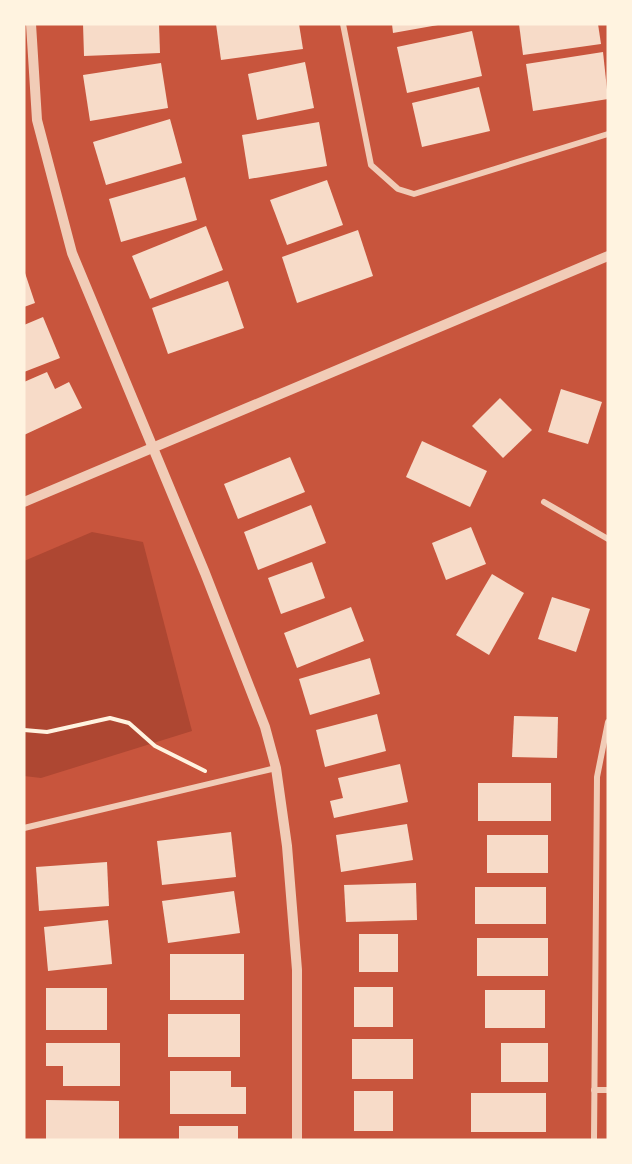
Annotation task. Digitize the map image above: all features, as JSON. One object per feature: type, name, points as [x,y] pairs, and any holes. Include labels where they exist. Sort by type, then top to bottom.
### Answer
[{"type":"street","points":[[31,24],[37,120],[72,253],[154,447],[265,727],[276,768],[287,846],[297,970],[297,1140]]},
{"type":"street","points":[[343,24],[372,165],[398,189],[414,194],[608,134]]},
{"type":"street","points":[[24,502],[608,256]]},
{"type":"street","points":[[544,502],[608,539]]},
{"type":"street","points":[[594,1140],[597,777],[608,722]]},
{"type":"street","points":[[24,828],[276,768]]},
{"type":"street","points":[[594,1090],[608,1090]]},
{"type":"path","points":[[24,730],[47,732],[110,718],[129,723],[155,746],[224,781]]},
{"type":"shaded area","points":[[92,532],[143,542],[192,731],[41,778],[24,776],[24,561]]},
{"type":"building","points":[[83,24],[159,24],[160,53],[84,56]]},
{"type":"building","points":[[216,24],[299,24],[303,49],[221,60]]},
{"type":"building","points":[[392,24],[438,24],[438,25],[393,33]]},
{"type":"building","points":[[519,24],[598,24],[601,44],[523,55]]},
{"type":"building","points":[[472,31],[482,76],[407,93],[397,47]]},
{"type":"building","points":[[603,52],[608,99],[533,111],[526,64]]},
{"type":"building","points":[[305,62],[314,108],[257,120],[248,74]]},
{"type":"building","points":[[161,63],[168,108],[90,121],[83,75]]},
{"type":"building","points":[[479,87],[490,131],[422,147],[412,103]]},
{"type":"building","points":[[170,119],[182,163],[106,185],[93,142]]},
{"type":"building","points":[[319,122],[327,166],[249,179],[242,135]]},
{"type":"building","points":[[185,177],[197,220],[121,242],[109,199]]},
{"type":"building","points":[[327,180],[343,225],[287,245],[270,200]]},
{"type":"building","points":[[206,226],[223,270],[150,299],[132,256]]},
{"type":"building","points":[[358,230],[373,276],[297,303],[282,257]]},
{"type":"building","points":[[24,270],[35,303],[24,307]]},
{"type":"building","points":[[228,281],[244,328],[168,354],[152,308]]},
{"type":"building","points":[[43,317],[60,358],[24,372],[24,325]]},
{"type":"building","points":[[47,372],[55,389],[69,382],[82,408],[24,435],[24,382]]},
{"type":"building","points":[[561,389],[602,402],[588,444],[548,432]]},
{"type":"building","points":[[500,398],[532,430],[503,458],[472,426]]},
{"type":"building","points":[[422,441],[487,471],[470,507],[406,477]]},
{"type":"building","points":[[290,457],[305,492],[238,519],[224,484]]},
{"type":"building","points":[[311,505],[326,543],[258,570],[244,532]]},
{"type":"building","points":[[471,527],[486,564],[446,580],[432,543]]},
{"type":"building","points":[[312,562],[325,598],[281,614],[268,578]]},
{"type":"building","points":[[492,574],[524,593],[489,655],[456,635]]},
{"type":"building","points":[[552,597],[590,609],[576,652],[538,639]]},
{"type":"building","points":[[351,607],[364,641],[297,668],[284,633]]},
{"type":"building","points":[[370,658],[380,694],[310,715],[299,679]]},
{"type":"building","points":[[377,714],[386,751],[325,767],[316,730]]},
{"type":"building","points":[[514,716],[558,717],[557,758],[512,757]]},
{"type":"building","points":[[400,764],[408,802],[334,818],[330,801],[343,798],[338,778]]},
{"type":"building","points":[[478,783],[551,783],[551,821],[478,821]]},
{"type":"building","points":[[407,824],[413,860],[341,872],[336,835]]},
{"type":"building","points":[[231,832],[236,877],[162,885],[157,841]]},
{"type":"building","points":[[487,835],[548,835],[548,873],[487,873]]},
{"type":"building","points":[[107,862],[109,906],[39,911],[36,867]]},
{"type":"building","points":[[416,883],[417,920],[346,922],[344,885]]},
{"type":"building","points":[[475,887],[546,887],[546,924],[475,924]]},
{"type":"building","points":[[234,891],[240,933],[168,943],[162,901]]},
{"type":"building","points":[[108,920],[112,964],[48,971],[44,927]]},
{"type":"building","points":[[359,934],[398,934],[398,972],[359,972]]},
{"type":"building","points":[[477,938],[548,938],[548,976],[477,976]]},
{"type":"building","points":[[170,954],[244,954],[244,1000],[170,1000]]},
{"type":"building","points":[[354,987],[393,987],[393,1027],[354,1027]]},
{"type":"building","points":[[46,988],[107,988],[107,1030],[46,1030]]},
{"type":"building","points":[[485,990],[545,990],[545,1028],[485,1028]]},
{"type":"building","points":[[168,1014],[240,1014],[240,1057],[168,1057]]},
{"type":"building","points":[[352,1039],[413,1039],[413,1079],[352,1079]]},
{"type":"building","points":[[46,1043],[120,1043],[120,1086],[63,1086],[63,1066],[46,1066]]},
{"type":"building","points":[[501,1043],[548,1043],[548,1082],[501,1082]]},
{"type":"building","points":[[170,1071],[231,1071],[231,1087],[246,1087],[246,1114],[170,1114]]},
{"type":"building","points":[[354,1091],[393,1091],[393,1131],[354,1131]]},
{"type":"building","points":[[471,1093],[546,1093],[546,1132],[471,1132]]},
{"type":"building","points":[[46,1100],[119,1101],[119,1140],[46,1140]]},
{"type":"building","points":[[179,1126],[238,1126],[238,1140],[179,1140]]}]
